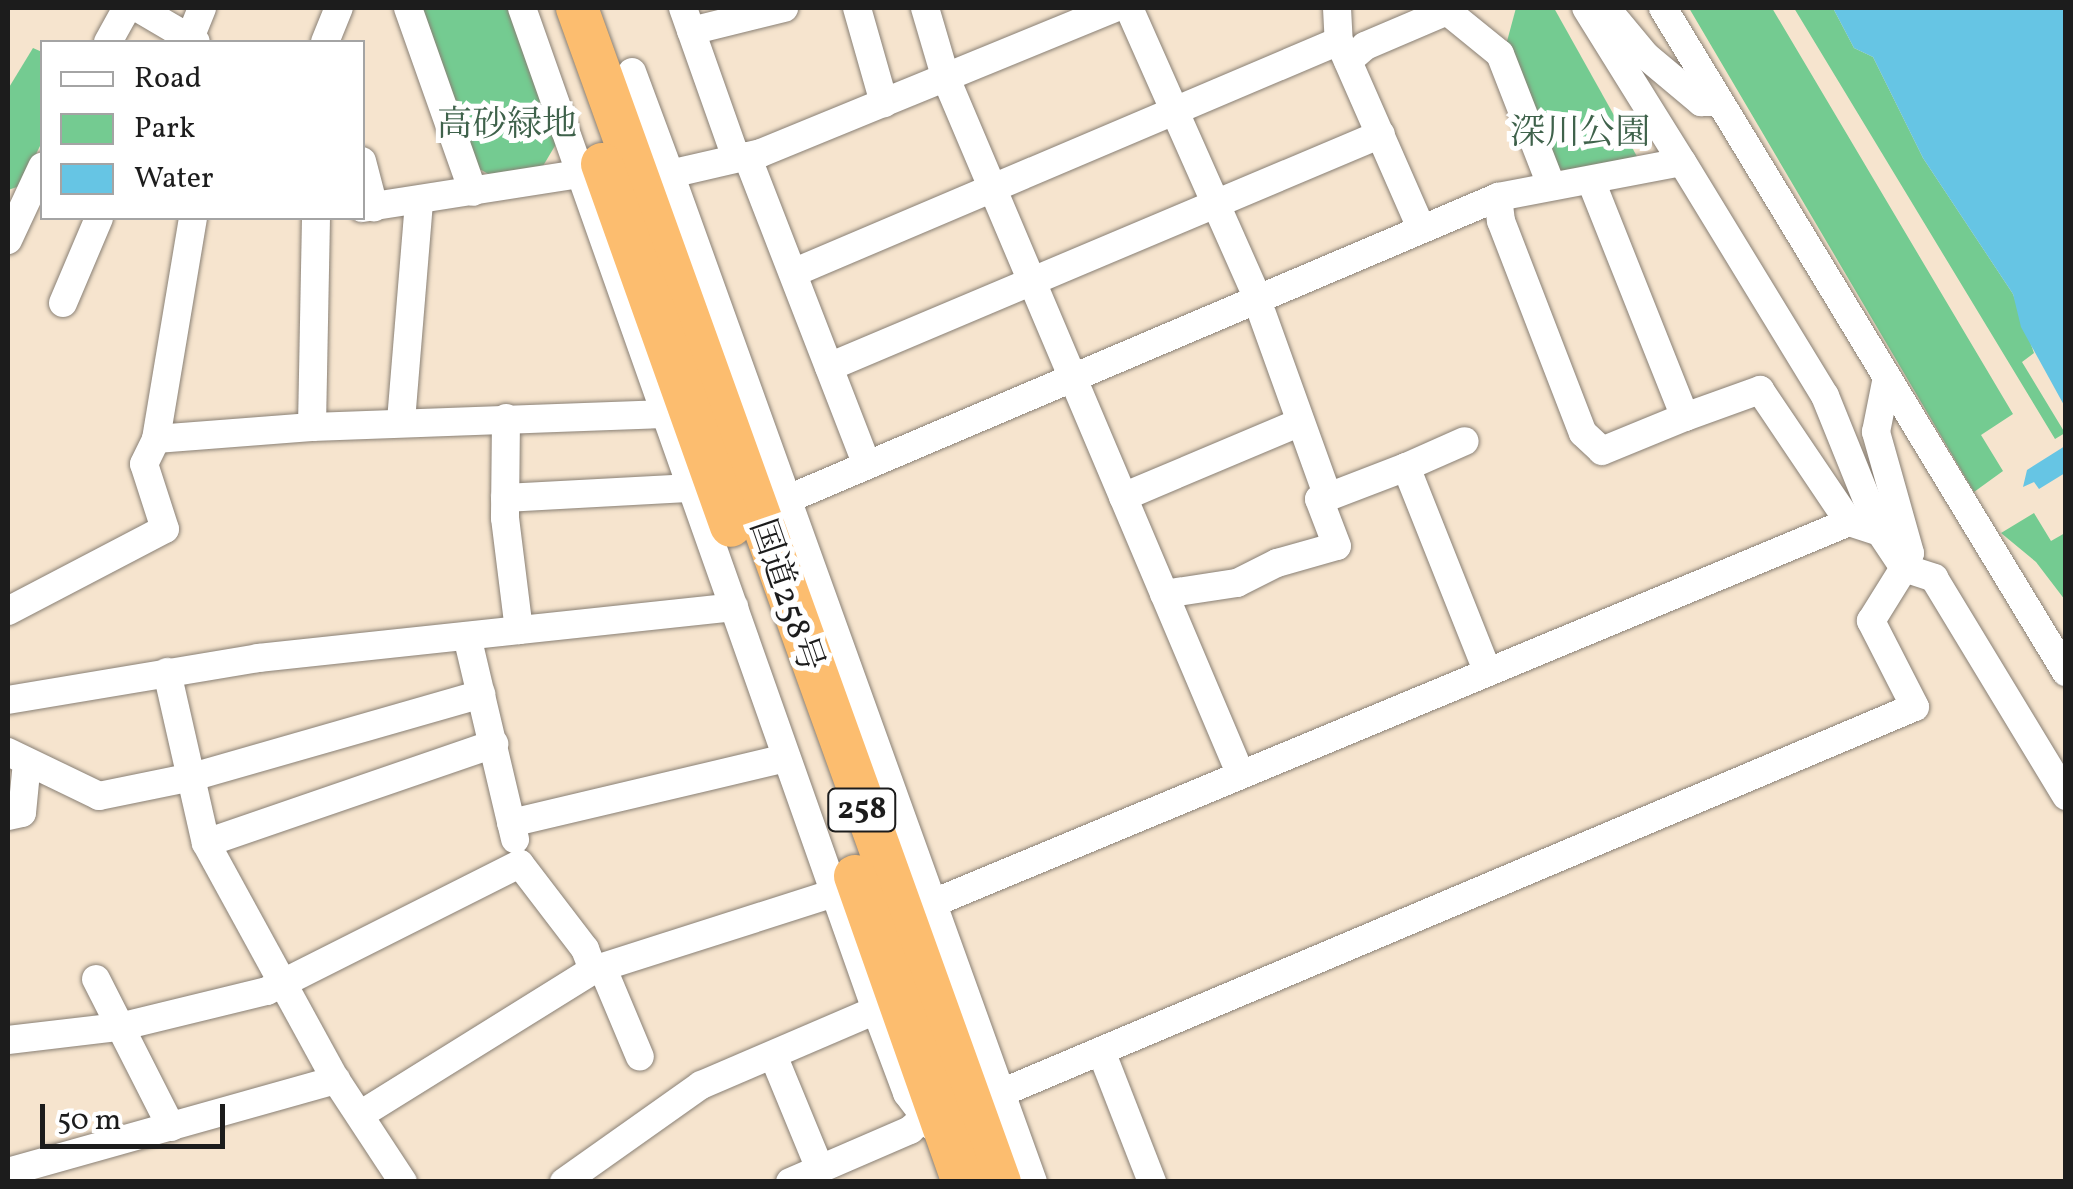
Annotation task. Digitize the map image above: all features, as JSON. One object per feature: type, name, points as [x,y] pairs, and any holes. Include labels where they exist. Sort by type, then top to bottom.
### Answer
[{"type":"highway","name":"国道258号","points":[[546,8],[1000,1182]]},
{"type":"highway","name":"国道258号","points":[[577,8],[946,1149]]},
{"type":"street","points":[[109,40],[126,8]]},
{"type":"street","points":[[138,8],[193,40],[202,8]]},
{"type":"street","points":[[326,40],[339,8]]},
{"type":"street","points":[[408,8],[474,192]]},
{"type":"street","points":[[522,8],[876,1010],[907,1093],[946,1149],[820,1168],[790,1182]]},
{"type":"street","points":[[784,8],[687,19],[868,464]]},
{"type":"street","points":[[857,8],[884,103]]},
{"type":"street","points":[[925,8],[945,76],[1240,773]]},
{"type":"street","points":[[670,174],[742,157],[1114,8]]},
{"type":"street","points":[[1129,8],[1260,306],[1298,423],[1328,496]]},
{"type":"street","points":[[1337,8],[1344,51],[1421,228]]},
{"type":"street","points":[[1586,8],[1825,396],[1880,532],[1904,568],[1934,578],[2066,796]]},
{"type":"street","points":[[1606,8],[1646,56],[1701,102],[1717,102]]},
{"type":"street","points":[[1663,8],[1886,382],[2066,672]]},
{"type":"street","points":[[793,273],[1176,112],[1365,46],[1447,10],[1500,54],[1551,185]]},
{"type":"street","points":[[632,72],[1033,1182]]},
{"type":"street","points":[[829,367],[1381,134]]},
{"type":"street","points":[[788,498],[1072,378],[1260,306],[1421,228],[1498,196],[1682,162]]},
{"type":"street","points":[[8,240],[40,171]]},
{"type":"street","points":[[368,208],[580,174]]},
{"type":"street","points":[[1591,181],[1684,418]]},
{"type":"street","points":[[1498,196],[1501,220],[1584,433],[1602,451],[1760,390],[1848,522],[1880,532]]},
{"type":"street","points":[[401,421],[419,202]]},
{"type":"street","points":[[63,303],[97,220]]},
{"type":"street","points":[[8,610],[164,530],[144,464],[156,439],[193,220]]},
{"type":"street","points":[[312,427],[316,220]]},
{"type":"street","points":[[1001,1093],[1915,707],[1872,622],[1910,553],[1876,432],[1886,382]]},
{"type":"street","points":[[156,439],[401,421],[664,414]]},
{"type":"street","points":[[506,418],[505,498],[519,630]]},
{"type":"street","points":[[1123,497],[1298,423]]},
{"type":"street","points":[[1164,594],[1237,583],[1277,563],[1337,546],[1320,499],[1465,441]]},
{"type":"street","points":[[1406,466],[1486,668]]},
{"type":"street","points":[[505,498],[692,488]]},
{"type":"street","points":[[931,904],[1486,668],[1848,522]]},
{"type":"street","points":[[8,700],[167,672],[734,607]]},
{"type":"street","points":[[467,636],[520,864],[598,969],[640,1057]]},
{"type":"street","points":[[167,672],[206,842],[336,1080],[362,1114],[392,1178]]},
{"type":"street","points":[[17,757],[99,796],[192,777],[481,694]]},
{"type":"street","points":[[206,842],[494,744]]},
{"type":"street","points":[[8,816],[22,813],[17,757]]},
{"type":"street","points":[[512,823],[786,758]]},
{"type":"street","points":[[8,1040],[118,1026],[284,985],[520,864]]},
{"type":"street","points":[[362,1114],[598,969],[834,893]]},
{"type":"street","points":[[96,979],[171,1127]]},
{"type":"street","points":[[564,1182],[701,1085],[876,1010]]},
{"type":"street","points":[[1101,1051],[1152,1182]]},
{"type":"street","points":[[773,1055],[820,1168]]},
{"type":"street","points":[[8,1172],[336,1080]]},
{"type":"green space","name":"高砂緑地","points":[[418,8],[509,8],[559,139],[540,171],[492,176],[474,166]]},
{"type":"green space","name":"深川公園","points":[[1516,8],[1554,8],[1639,160],[1567,173],[1554,167],[1506,45]]},
{"type":"green space","points":[[1689,8],[1772,8],[2013,414],[1981,435],[2003,471],[1974,492]]},
{"type":"green space","points":[[1794,8],[1833,8],[1854,48],[1873,57],[1923,158],[2013,294],[2034,353],[2022,362],[2065,433],[2055,439]]},
{"type":"green space","points":[[33,48],[40,51],[40,146],[20,186],[8,190],[8,89]]},
{"type":"green space","points":[[2034,513],[2051,541],[2065,533],[2065,600],[2036,562],[2001,533]]},
{"type":"water","points":[[1833,8],[2065,8],[2065,407],[2021,327],[2013,294],[1923,158],[1873,57],[1854,48]]},
{"type":"water","points":[[2065,446],[2065,473],[2039,489],[2034,482],[2023,487],[2027,470]]}]
